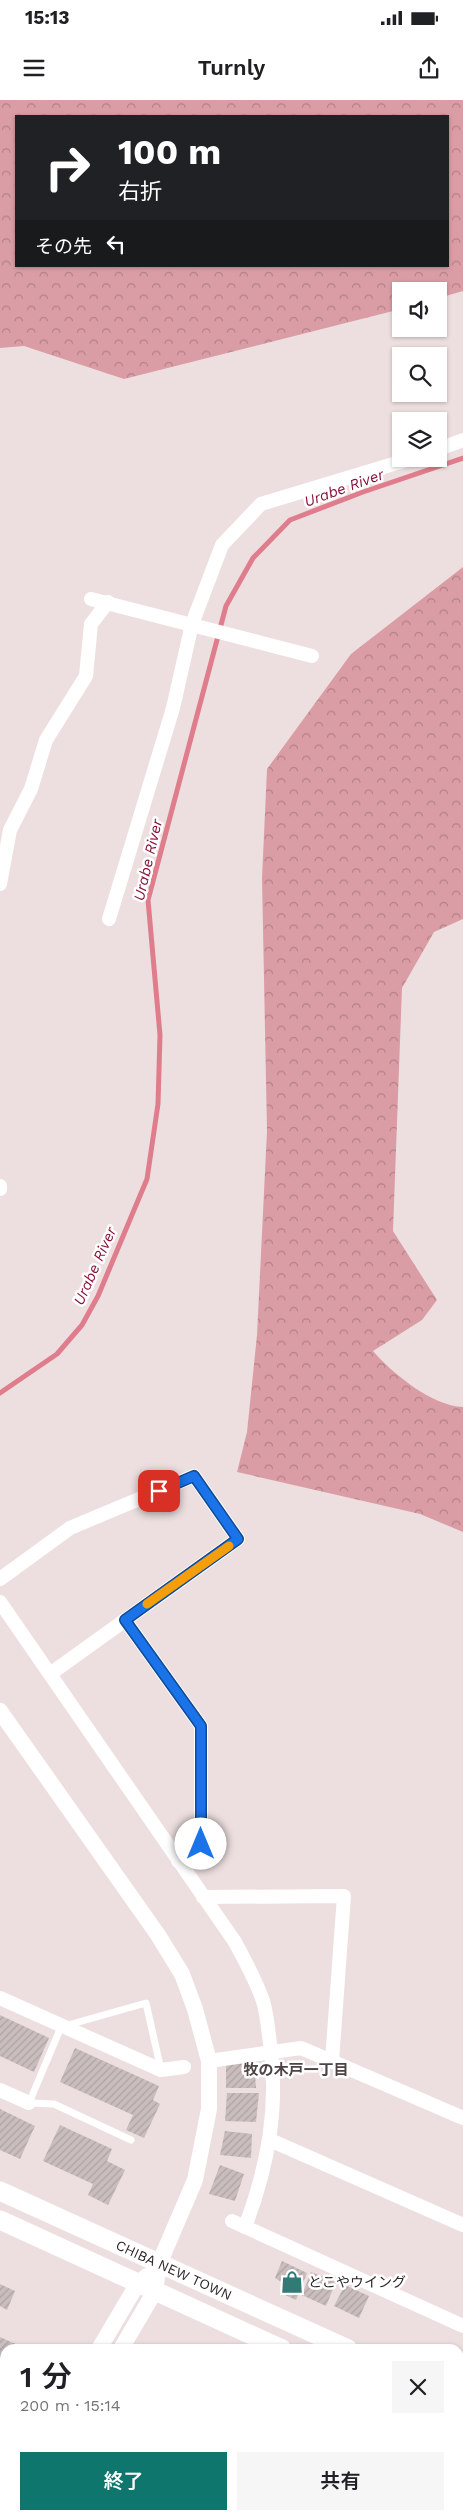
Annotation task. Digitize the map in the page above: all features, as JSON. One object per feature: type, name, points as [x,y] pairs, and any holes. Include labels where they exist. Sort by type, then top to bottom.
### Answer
[{"type":"main road","name":"CHIBA NEW TOWN","points":[[0,2191],[337,2344]]},
{"type":"main road","name":"CHIBA NEW TOWN","points":[[0,2220],[271,2344]]},
{"type":"street","points":[[447,446],[463,440]]},
{"type":"street","points":[[109,919],[173,708],[192,624],[222,546],[261,504],[392,464]]},
{"type":"street","points":[[91,599],[312,656]]},
{"type":"street","points":[[0,884],[10,830],[31,789],[46,740],[86,676],[92,624],[108,602]]},
{"type":"street","points":[[0,1578],[70,1528],[194,1476],[238,1539],[50,1674]]},
{"type":"street","points":[[0,1602],[235,1942],[264,2003],[272,2053],[274,2110],[270,2140],[257,2194],[239,2224],[463,2326]]},
{"type":"street","points":[[125,1620],[201,1726],[201,1844],[178,1861]]},
{"type":"street","points":[[0,1711],[158,1935],[182,1974],[195,2008],[209,2061],[209,2109],[202,2154],[195,2180],[123,2344]]},
{"type":"street","points":[[204,1898],[344,1896],[332,2061]]},
{"type":"street","points":[[0,1998],[61,2027],[161,2070],[184,2067]]},
{"type":"street","points":[[209,2061],[301,2048],[463,2118]]},
{"type":"street","points":[[0,2090],[29,2104]]},
{"type":"street","points":[[270,2140],[463,2224]]},
{"type":"street","points":[[102,2344],[147,2287]]},
{"type":"lane","points":[[131,2140],[54,2104],[29,2104],[61,2027],[146,2004],[161,2070]]},
{"type":"green space","points":[[0,100],[463,100],[463,291],[447,296],[447,282],[392,282],[392,311],[124,379],[24,346],[0,348]]},
{"type":"green space","points":[[463,567],[463,919],[434,932],[402,988],[393,1231],[437,1300],[422,1320],[373,1351],[391,1369],[426,1395],[451,1405],[463,1407],[463,1532],[420,1514],[237,1472],[247,1432],[257,1335],[267,1131],[262,878],[267,769],[351,654]]},
{"type":"building","points":[[0,2015],[49,2038],[34,2072],[0,2056]]},
{"type":"building","points":[[75,2048],[159,2086],[153,2100],[160,2104],[144,2138],[126,2130],[133,2115],[60,2082]]},
{"type":"building","points":[[254,2062],[256,2088],[226,2088],[226,2064]]},
{"type":"building","points":[[227,2093],[259,2093],[256,2122],[225,2121]]},
{"type":"building","points":[[0,2109],[35,2126],[20,2159],[0,2150]]},
{"type":"building","points":[[60,2125],[112,2149],[107,2161],[125,2170],[108,2205],[88,2195],[93,2184],[43,2161]]},
{"type":"building","points":[[225,2131],[252,2134],[251,2158],[220,2155]]},
{"type":"building","points":[[220,2165],[244,2174],[235,2201],[209,2194]]},
{"type":"building","name":"とこやウイング","points":[[282,2261],[307,2273],[296,2300],[285,2295],[288,2286],[275,2278]]},
{"type":"building","points":[[311,2272],[336,2282],[326,2306],[302,2295]]},
{"type":"building","points":[[0,2284],[15,2291],[7,2310],[0,2306]]},
{"type":"building","points":[[345,2285],[369,2296],[359,2318],[334,2306]]},
{"type":"building","points":[[0,2337],[16,2344],[0,2344]]},
{"type":"waterway","name":"Urabe River","points":[[0,1393],[57,1354],[82,1325],[98,1296],[147,1179],[158,1104],[160,1035],[148,900],[226,606],[253,558],[290,520],[363,492],[463,458]]},
{"type":"slow traffic","points":[[147,1604],[229,1546]]},
{"type":"place","name":"とこやウイング","points":[[292,2282]]},
{"type":"district","name":"牧の木戸一丁目","points":[[296,2070]]},
{"type":"route","points":[[159,1491],[194,1476],[238,1539],[125,1620],[201,1726],[201,1844]]}]
